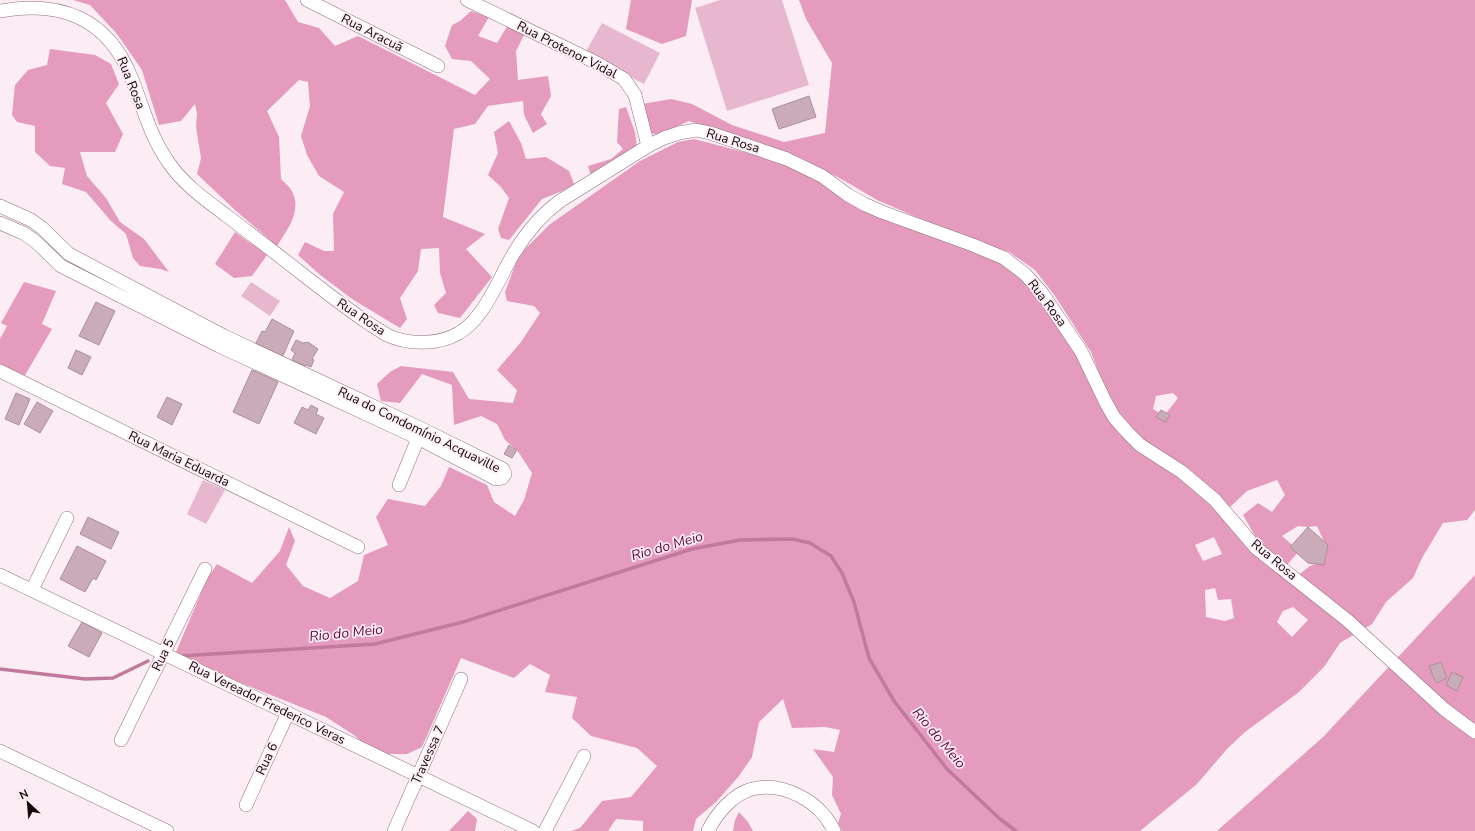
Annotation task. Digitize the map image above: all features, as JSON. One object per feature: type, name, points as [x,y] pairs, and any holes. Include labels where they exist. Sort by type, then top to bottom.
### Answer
[{"type":"street","name":"Rua Aracuã","points":[[307,0],[438,66]]},
{"type":"street","name":"Rua Protenor Vidal","points":[[467,0],[596,63],[624,79],[635,95],[648,146]]},
{"type":"street","name":"Rua Rosa","points":[[0,11],[34,4],[60,7],[88,20],[106,35],[120,55],[131,76],[144,114],[155,138],[168,163],[183,180],[210,203],[359,317],[387,335],[410,342],[427,342],[442,339],[458,334],[473,323],[481,312],[515,251],[527,233],[539,219],[560,201],[648,146],[664,138],[679,133],[696,130],[710,133],[787,158],[822,176],[848,195],[864,204],[1004,258],[1025,274],[1042,293],[1081,351],[1114,417],[1127,432],[1140,445],[1182,472],[1215,500],[1256,548],[1347,620],[1444,709],[1475,732]]},
{"type":"street","name":"Rua do Condomínio Acquaville","points":[[0,206],[31,220],[42,228],[69,254],[126,284],[221,341]]},
{"type":"street","points":[[23,233],[31,220]]},
{"type":"street","name":"Rua do Condomínio Acquaville","points":[[0,223],[23,233],[35,241],[61,266],[120,296],[221,341],[420,434],[503,469],[505,474],[502,478],[496,479],[420,434]]},
{"type":"street","points":[[120,296],[126,284]]},
{"type":"street","name":"Rua Maria Eduarda","points":[[0,371],[358,547]]},
{"type":"street","points":[[399,485],[420,434]]},
{"type":"street","points":[[32,590],[67,518]]},
{"type":"street","name":"Rua 5","points":[[121,740],[205,569]]},
{"type":"street","name":"Rua Vereador Frederico Veras","points":[[0,575],[533,831]]},
{"type":"street","name":"Travessa 7","points":[[394,831],[461,679]]},
{"type":"street","name":"Rua 6","points":[[246,805],[288,713]]},
{"type":"street","points":[[0,751],[167,831]]},
{"type":"street","points":[[546,831],[584,756]]},
{"type":"street","points":[[708,831],[711,823],[720,812],[736,797],[752,789],[770,788],[784,790],[801,796],[813,804],[825,815],[834,831]]},
{"type":"shaded area","points":[[73,0],[285,0],[298,22],[319,28],[335,46],[358,36],[475,95],[490,79],[471,61],[452,59],[445,46],[452,25],[460,21],[471,11],[489,17],[478,36],[497,43],[508,25],[524,35],[516,51],[518,80],[548,76],[551,96],[541,114],[547,124],[533,133],[524,115],[523,101],[488,106],[475,124],[454,129],[443,217],[485,234],[466,249],[492,277],[460,318],[438,313],[434,305],[446,293],[440,273],[439,248],[421,249],[418,271],[400,298],[407,319],[400,328],[352,299],[319,274],[298,255],[305,242],[324,251],[334,251],[333,214],[344,192],[319,176],[307,155],[301,136],[310,106],[308,82],[299,80],[267,111],[279,137],[281,179],[290,188],[294,196],[295,203],[293,218],[286,233],[277,246],[235,210],[197,174],[201,158],[196,127],[197,114],[195,104],[181,121],[159,125],[142,70],[117,34],[90,5]]},
{"type":"shaded area","points":[[631,0],[692,0],[686,36],[662,44],[626,29]]},
{"type":"shaded area","points":[[720,0],[782,0],[809,85],[727,111],[695,8]]},
{"type":"shaded area","points":[[799,0],[1475,0],[1475,510],[1467,520],[1443,523],[1422,558],[1413,578],[1386,602],[1372,624],[1340,643],[1324,667],[1299,692],[1245,732],[1227,749],[1197,784],[1140,831],[842,831],[838,823],[841,814],[832,795],[833,777],[813,749],[834,752],[840,730],[825,727],[792,728],[783,699],[759,722],[752,757],[739,776],[716,802],[696,819],[693,831],[643,831],[643,821],[616,819],[608,831],[571,831],[580,828],[602,801],[631,797],[657,766],[637,748],[591,736],[572,718],[577,697],[545,692],[550,675],[530,664],[514,678],[461,658],[422,747],[407,754],[374,754],[354,735],[326,717],[201,667],[176,652],[207,579],[217,564],[252,583],[280,551],[289,527],[295,541],[286,565],[303,586],[330,598],[358,581],[364,555],[388,545],[376,517],[388,499],[425,506],[441,486],[449,467],[487,485],[494,502],[515,516],[524,500],[532,473],[517,450],[505,440],[497,424],[481,416],[454,425],[452,385],[422,374],[400,403],[381,401],[377,384],[390,372],[401,366],[453,372],[469,399],[513,403],[517,390],[497,370],[521,342],[540,313],[534,306],[507,301],[505,292],[519,255],[549,225],[640,161],[678,142],[694,139],[775,160],[809,175],[862,211],[993,258],[1007,267],[1038,295],[1104,386],[1091,352],[1055,296],[1035,270],[1009,252],[965,238],[877,200],[803,159],[689,121],[659,135],[650,133],[642,104],[671,99],[692,104],[732,125],[784,142],[825,133],[832,63],[806,19]],"holes":[[[1173,393],[1178,398],[1164,416],[1153,409],[1156,396]],[[1277,480],[1285,495],[1272,512],[1258,503],[1243,515],[1263,550],[1287,565],[1299,551],[1282,536],[1298,526],[1317,526],[1325,544],[1322,561],[1310,566],[1297,576],[1252,552],[1229,508],[1247,491]],[[1214,537],[1222,554],[1203,561],[1195,545]],[[1215,588],[1218,600],[1231,599],[1234,618],[1225,621],[1206,617],[1205,590]],[[1293,607],[1308,620],[1292,637],[1277,622],[1283,611]]]},
{"type":"shaded area","points":[[602,23],[660,53],[644,84],[585,53]]},
{"type":"shaded area","points":[[50,49],[95,55],[111,64],[119,84],[106,103],[123,134],[115,152],[80,152],[87,176],[106,198],[120,222],[144,239],[169,272],[140,266],[133,258],[126,234],[111,221],[86,192],[62,184],[65,168],[50,166],[35,152],[35,126],[17,122],[12,115],[15,85],[28,70],[47,65]]},
{"type":"shaded area","points":[[626,107],[635,132],[637,148],[591,177],[588,166],[611,159],[623,149],[617,142],[619,109]]},
{"type":"shaded area","points":[[509,121],[521,143],[526,159],[546,157],[569,171],[575,186],[542,199],[509,240],[501,238],[498,229],[509,198],[501,187],[488,175],[498,153],[494,132]]},
{"type":"shaded area","points":[[235,232],[267,255],[252,276],[234,278],[215,264]]},
{"type":"shaded area","points":[[24,282],[56,291],[42,324],[52,329],[24,377],[0,365],[0,339],[7,326],[1,323]]},
{"type":"shaded area","points":[[251,282],[280,301],[270,316],[241,296]]},
{"type":"shaded area","points":[[203,480],[225,490],[206,524],[187,514]]},
{"type":"shaded area","points":[[1475,575],[1475,831],[1217,831],[1323,737]]},
{"type":"shaded area","points":[[468,811],[477,819],[475,831],[449,831]]},
{"type":"shaded area","points":[[739,812],[748,822],[753,831],[733,831],[735,820]]},
{"type":"building","points":[[809,96],[816,117],[779,129],[772,109]]},
{"type":"building","points":[[96,302],[115,311],[99,345],[79,336]]},
{"type":"building","points":[[272,319],[294,331],[281,360],[255,345],[262,331],[265,332]]},
{"type":"building","points":[[296,340],[303,343],[308,342],[318,349],[312,359],[314,360],[311,367],[292,360],[295,353],[291,350]]},
{"type":"building","points":[[76,350],[91,357],[82,375],[68,368]]},
{"type":"building","points":[[252,370],[278,382],[259,424],[233,412]]},
{"type":"building","points":[[16,393],[30,399],[19,425],[5,419]]},
{"type":"building","points":[[167,397],[182,404],[172,425],[157,417]]},
{"type":"building","points":[[37,402],[53,411],[40,433],[24,424]]},
{"type":"building","points":[[311,405],[318,409],[316,414],[324,418],[316,434],[294,423],[302,407],[308,410]]},
{"type":"building","points":[[1161,410],[1170,415],[1165,422],[1156,417]]},
{"type":"building","points":[[509,445],[517,450],[512,458],[504,454]]},
{"type":"building","points":[[88,517],[119,532],[111,549],[80,534]]},
{"type":"building","points":[[1308,527],[1328,545],[1324,565],[1308,563],[1290,547]]},
{"type":"building","points":[[77,546],[106,561],[96,580],[93,578],[85,592],[60,579]]},
{"type":"building","points":[[82,622],[102,633],[89,657],[68,646]]},
{"type":"building","points":[[1441,662],[1447,678],[1436,683],[1429,666]]},
{"type":"building","points":[[1452,672],[1463,677],[1457,691],[1446,685]]},
{"type":"waterway","name":"Rio do Meio","points":[[180,656],[375,644],[463,622],[692,549],[740,540],[793,539],[810,543],[831,556],[842,573],[854,602],[869,658],[894,701],[947,769],[1000,819],[1016,831]]},
{"type":"waterway","name":"Rio do Meio","points":[[0,669],[85,679],[113,678],[148,661]]}]
